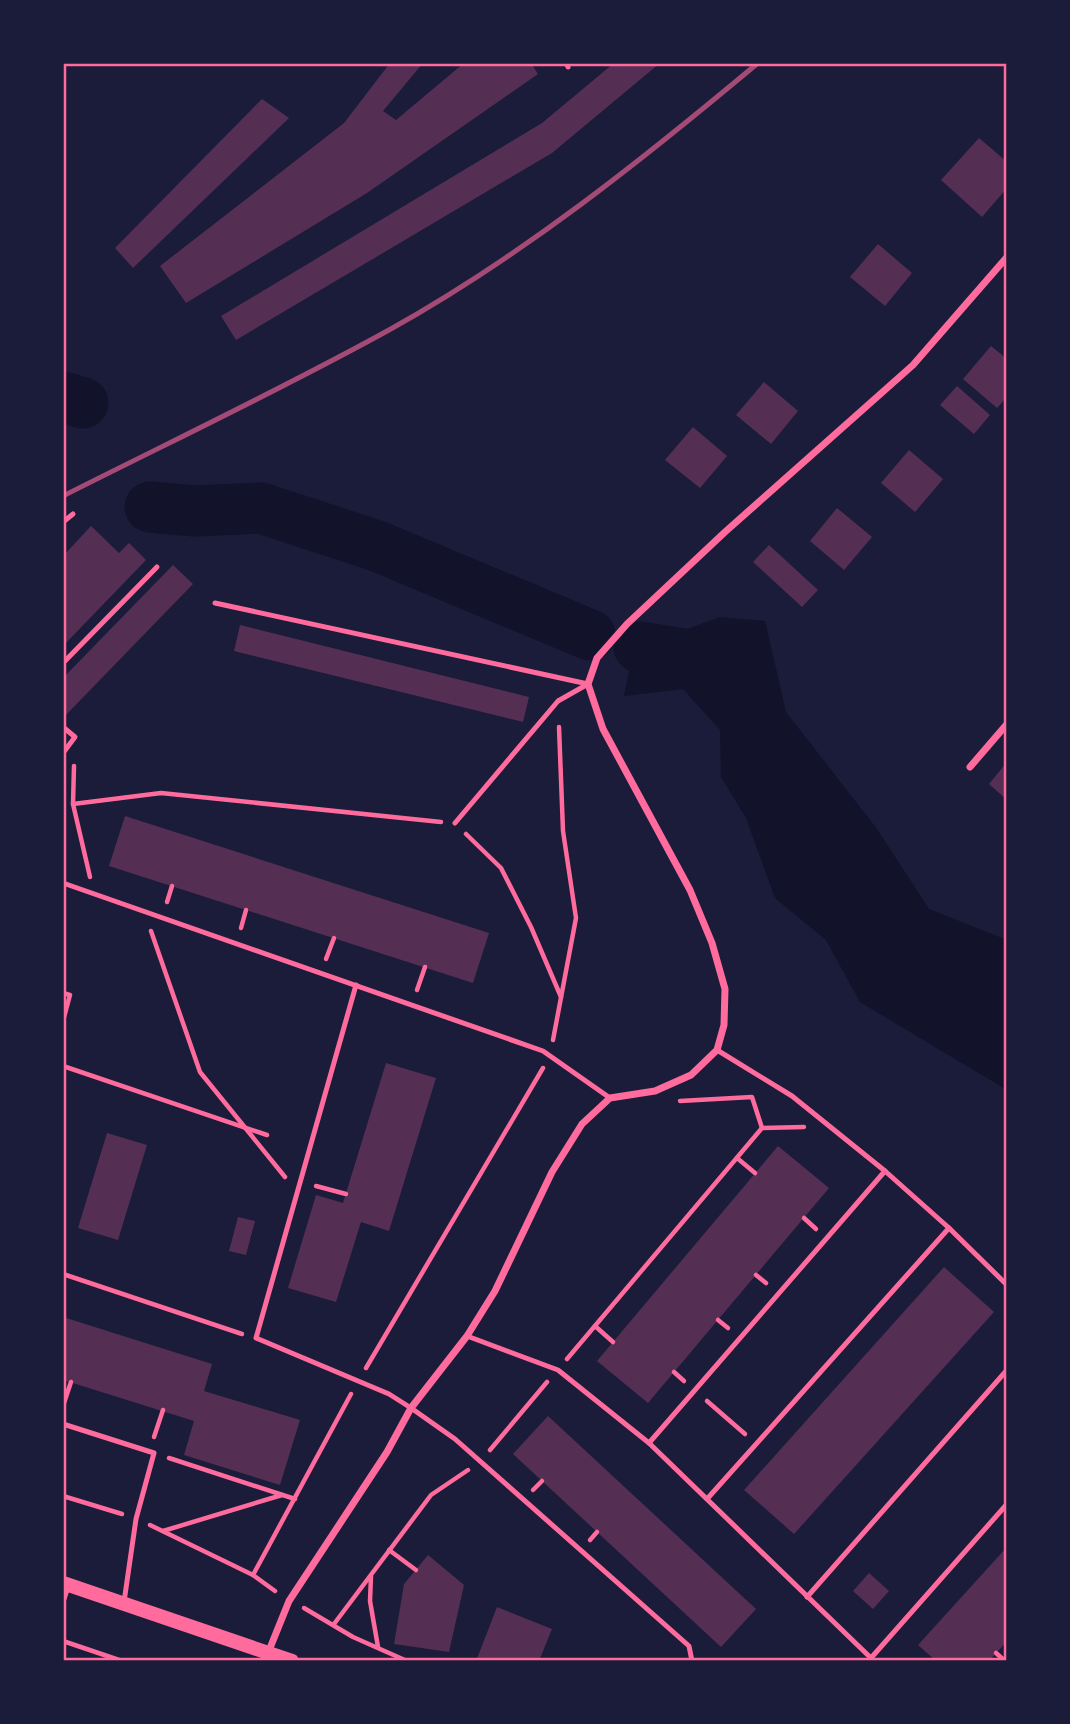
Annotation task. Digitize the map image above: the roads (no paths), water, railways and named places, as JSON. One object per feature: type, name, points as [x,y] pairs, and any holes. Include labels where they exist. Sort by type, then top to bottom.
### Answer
[{"type":"main road","points":[[65,1584],[292,1661]]},
{"type":"street","points":[[268,1653],[289,1601],[387,1452],[411,1408],[467,1336],[495,1291],[552,1172],[582,1124],[610,1098],[655,1091],[691,1075],[717,1050],[724,1025],[726,989],[712,943],[690,890],[603,729],[588,684],[597,658],[626,624],[913,365],[1007,257]]},
{"type":"street","points":[[970,767],[1007,724]]},
{"type":"street","points":[[63,1599],[65,1584]]},
{"type":"lane","points":[[63,522],[73,514]]},
{"type":"lane","points":[[63,663],[157,567]]},
{"type":"lane","points":[[215,603],[588,684]]},
{"type":"lane","points":[[456,823],[558,701],[588,684]]},
{"type":"lane","points":[[63,727],[75,737],[63,753]]},
{"type":"lane","points":[[63,883],[412,1004],[550,1056],[610,1098]]},
{"type":"lane","points":[[356,985],[256,1338],[358,1381],[411,1408],[455,1439],[689,1646],[692,1661]]},
{"type":"lane","points":[[717,1050],[792,1096],[885,1171],[1007,1285]]},
{"type":"lane","points":[[649,1443],[885,1171]]},
{"type":"lane","points":[[707,1499],[948,1227]]},
{"type":"lane","points":[[467,1336],[558,1370],[649,1443],[872,1660],[1007,1504]]},
{"type":"lane","points":[[807,1597],[1007,1370]]},
{"type":"lane","points":[[63,1424],[154,1453],[136,1519],[124,1602]]},
{"type":"waterway","points":[[63,397],[83,403]]},
{"type":"waterway","points":[[150,507],[195,511],[261,508],[377,546],[590,635]]},
{"type":"waterway","points":[[639,647],[720,660]]},
{"type":"railway","points":[[63,496],[308,373],[438,301],[534,239],[580,205],[758,63]]}]
